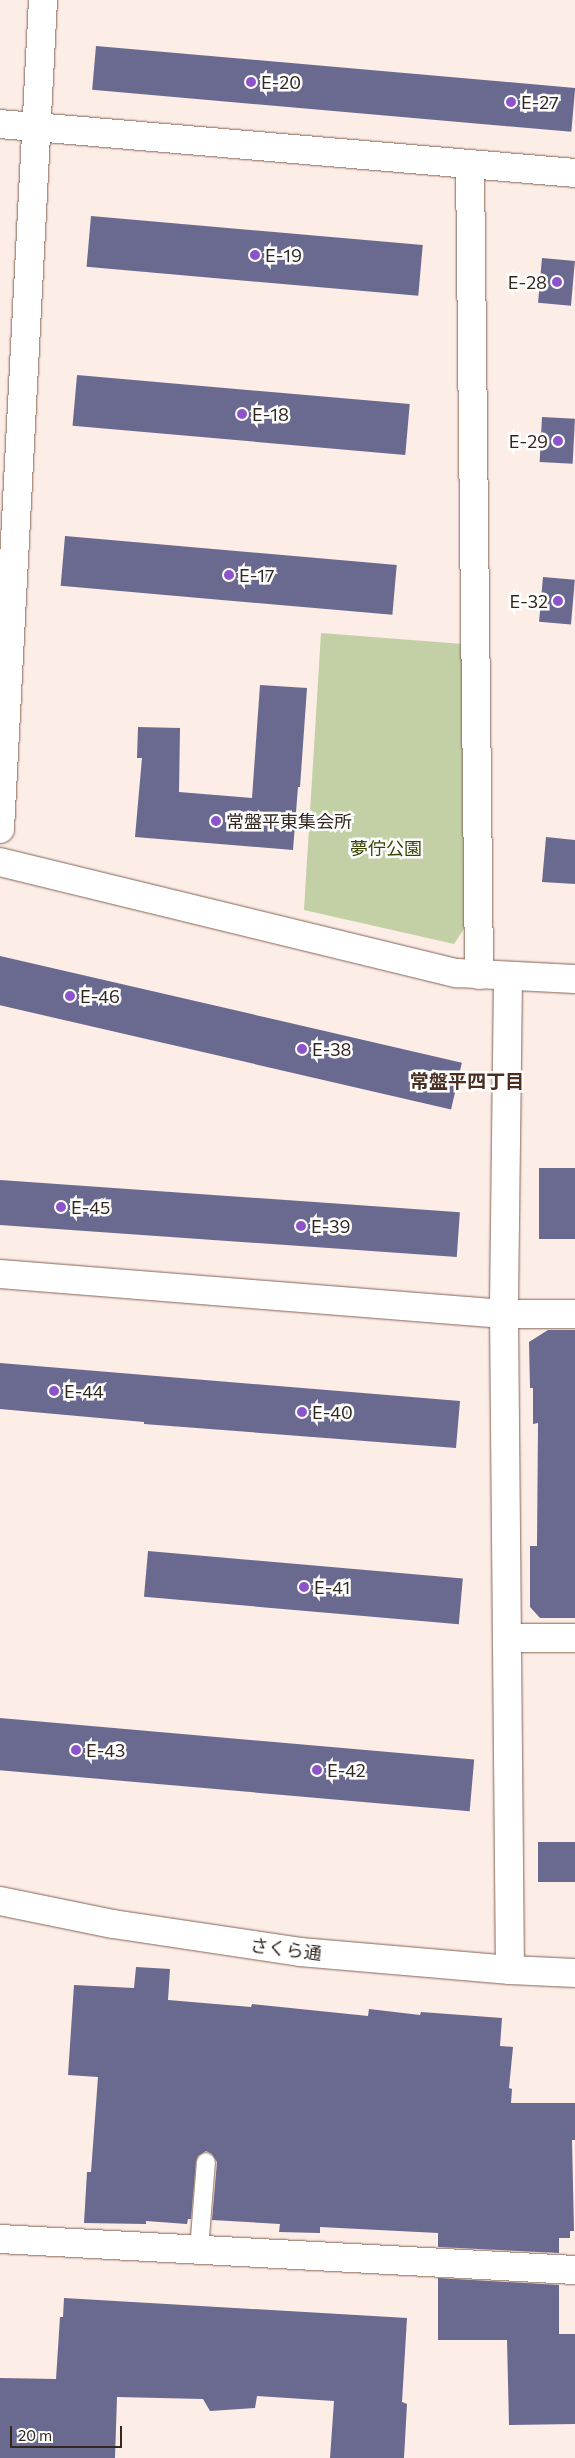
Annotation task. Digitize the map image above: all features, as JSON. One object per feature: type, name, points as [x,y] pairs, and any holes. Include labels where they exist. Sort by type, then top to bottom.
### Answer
[{"type":"street","points":[[0,829],[43,0]]},
{"type":"street","points":[[0,124],[575,173]]},
{"type":"street","points":[[470,165],[479,975]]},
{"type":"street","points":[[0,862],[457,973],[575,980]]},
{"type":"street","points":[[508,977],[504,1314],[510,1970]]},
{"type":"street","points":[[0,1274],[504,1314],[575,1314]]},
{"type":"street","points":[[508,1638],[575,1638]]},
{"type":"street","name":"さくら通","points":[[0,1901],[113,1924],[300,1952],[510,1970],[575,1973]]},
{"type":"street","points":[[0,2239],[575,2270]]},
{"type":"lane","points":[[199,2250],[206,2162]]},
{"type":"green space","name":"夢佇公園","points":[[321,633],[463,644],[464,929],[454,944],[304,910]]},
{"type":"building","name":"E-20","points":[[96,46],[575,88],[571,132],[92,90]]},
{"type":"building","name":"E-19","points":[[91,216],[423,245],[418,296],[87,267]]},
{"type":"building","name":"E-28","points":[[542,258],[575,261],[571,306],[538,303]]},
{"type":"building","name":"E-18","points":[[77,375],[410,404],[405,455],[73,426]]},
{"type":"building","name":"E-29","points":[[542,417],[575,419],[573,464],[540,462]]},
{"type":"building","name":"E-17","points":[[65,536],[397,565],[392,615],[61,586]]},
{"type":"building","name":"E-32","points":[[543,577],[575,580],[571,625],[539,622]]},
{"type":"building","points":[[260,685],[307,688],[300,787],[298,787],[293,850],[135,837],[142,758],[137,758],[138,727],[180,728],[179,792],[252,798]]},
{"type":"building","points":[[546,837],[575,840],[575,884],[542,882]]},
{"type":"building","name":"E-38","points":[[0,956],[462,1063],[451,1109],[0,1005]]},
{"type":"building","points":[[539,1168],[575,1168],[575,1239],[539,1239]]},
{"type":"building","name":"E-39","points":[[0,1180],[460,1212],[457,1257],[0,1225]]},
{"type":"building","points":[[548,1330],[575,1330],[575,1618],[540,1618],[530,1607],[530,1546],[537,1546],[538,1423],[533,1424],[533,1388],[530,1388],[529,1342]]},
{"type":"building","name":"E-40","points":[[0,1363],[460,1401],[456,1448],[144,1424],[144,1422],[0,1409]]},
{"type":"building","name":"E-41","points":[[148,1551],[463,1579],[459,1624],[144,1597]]},
{"type":"building","name":"E-42","points":[[0,1718],[474,1759],[470,1811],[0,1770]]},
{"type":"building","points":[[538,1842],[575,1842],[575,1882],[538,1882]]},
{"type":"building","points":[[136,1967],[170,1969],[168,2000],[251,2007],[252,2004],[368,2016],[369,2009],[420,2015],[421,2012],[502,2018],[500,2046],[513,2047],[509,2088],[512,2089],[511,2103],[575,2103],[575,2140],[572,2140],[574,2231],[570,2231],[570,2238],[559,2238],[559,2253],[438,2247],[438,2233],[320,2227],[320,2233],[279,2232],[280,2224],[212,2220],[217,2162],[212,2154],[206,2151],[198,2156],[196,2161],[191,2219],[188,2219],[187,2224],[146,2221],[146,2224],[84,2223],[87,2172],[91,2172],[98,2077],[68,2075],[74,1985],[134,1988]]},
{"type":"building","points":[[438,2278],[559,2285],[559,2334],[575,2334],[575,2424],[509,2425],[507,2340],[438,2340]]},
{"type":"building","points":[[64,2298],[407,2318],[402,2402],[407,2404],[404,2458],[330,2458],[334,2401],[257,2396],[255,2408],[210,2411],[203,2399],[117,2397],[115,2458],[0,2458],[0,2378],[56,2379],[60,2317],[63,2317]]},
{"type":"place","name":"E-20","points":[[251,82]]},
{"type":"place","name":"E-27","points":[[511,102]]},
{"type":"place","name":"E-19","points":[[255,255]]},
{"type":"place","name":"E-28","points":[[557,282]]},
{"type":"place","name":"E-18","points":[[242,414]]},
{"type":"place","name":"E-29","points":[[558,441]]},
{"type":"place","name":"E-17","points":[[229,575]]},
{"type":"place","name":"E-32","points":[[558,601]]},
{"type":"place","name":"常盤平東集会所","points":[[216,821]]},
{"type":"place","name":"E-46","points":[[70,996]]},
{"type":"place","name":"E-38","points":[[302,1049]]},
{"type":"place","name":"E-45","points":[[61,1207]]},
{"type":"place","name":"E-39","points":[[301,1226]]},
{"type":"place","name":"E-44","points":[[54,1391]]},
{"type":"place","name":"E-40","points":[[302,1412]]},
{"type":"place","name":"E-41","points":[[304,1587]]},
{"type":"place","name":"E-43","points":[[76,1750]]},
{"type":"place","name":"E-42","points":[[317,1770]]},
{"type":"district","name":"常盤平四丁目","points":[[467,1081]]}]
